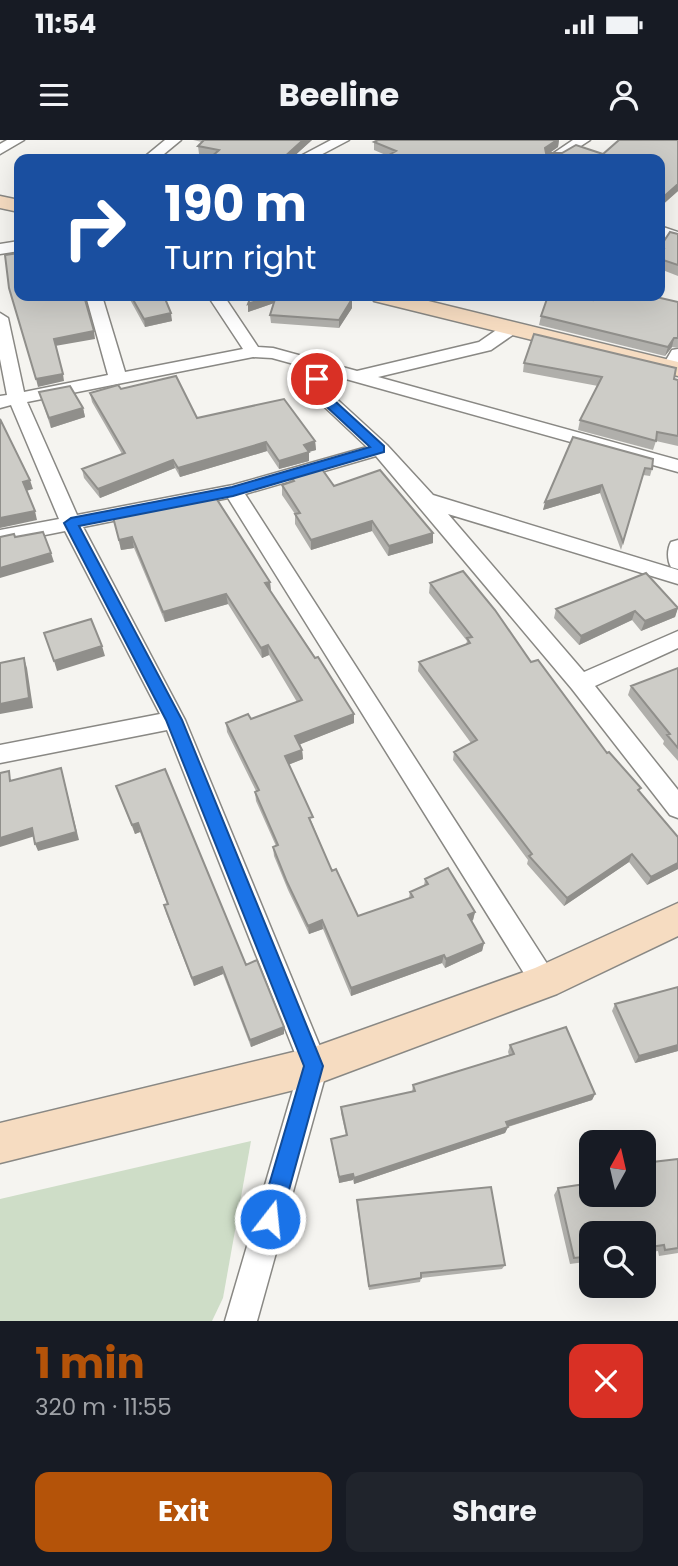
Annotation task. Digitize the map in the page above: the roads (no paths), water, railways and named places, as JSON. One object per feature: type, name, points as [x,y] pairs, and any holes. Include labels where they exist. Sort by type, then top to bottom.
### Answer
[{"type":"street","points":[[0,150],[17,140]]},
{"type":"street","points":[[156,154],[174,140]]},
{"type":"street","points":[[313,154],[342,140]]},
{"type":"street","points":[[560,154],[583,140]]},
{"type":"street","points":[[95,301],[118,379]]},
{"type":"street","points":[[219,301],[253,352]]},
{"type":"street","points":[[424,301],[511,328],[676,363]]},
{"type":"street","points":[[0,318],[8,401],[174,720],[314,1066],[241,1321]]},
{"type":"street","points":[[356,377],[485,346],[511,328]]},
{"type":"street","points":[[8,401],[253,352],[289,355],[356,377],[678,466]]},
{"type":"street","points":[[322,367],[317,379],[320,393],[380,449],[426,500],[580,683],[678,808]]},
{"type":"street","points":[[0,537],[233,491],[380,449]]},
{"type":"street","points":[[233,491],[544,982]]},
{"type":"street","points":[[426,500],[678,577]]},
{"type":"street","points":[[678,547],[678,562]]},
{"type":"street","points":[[580,683],[678,639]]},
{"type":"street","points":[[0,754],[174,720]]},
{"type":"street","points":[[0,1143],[314,1066],[544,982],[678,919]]}]
